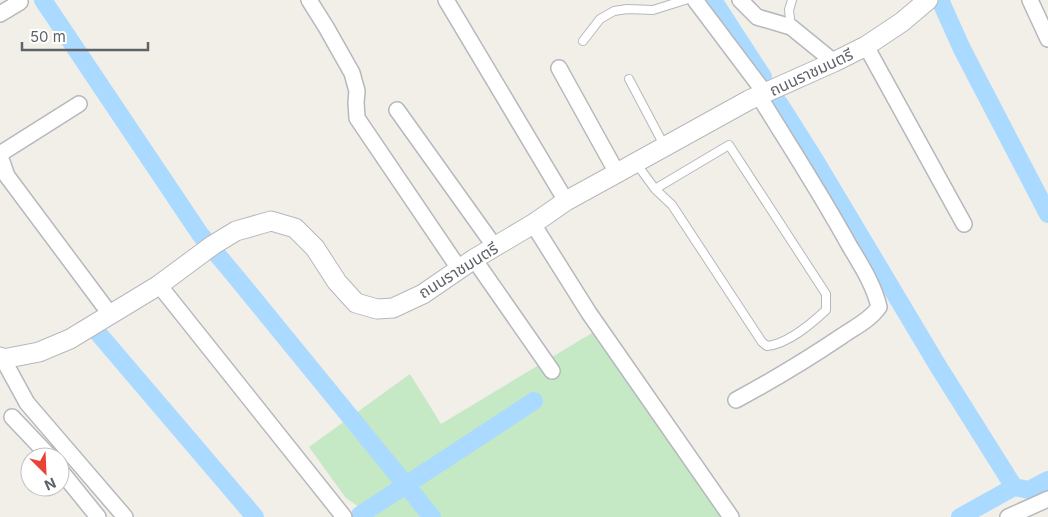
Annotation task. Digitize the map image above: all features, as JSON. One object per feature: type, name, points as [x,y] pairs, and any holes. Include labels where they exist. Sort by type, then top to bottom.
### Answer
[{"type":"street","points":[[309,0],[352,74],[357,91],[357,118],[467,265],[552,371]]},
{"type":"street","points":[[446,0],[566,202]]},
{"type":"street","points":[[695,0],[762,94],[868,277],[879,307],[874,315],[835,341],[771,381],[736,400]]},
{"type":"street","points":[[740,0],[757,17],[791,27],[834,62]]},
{"type":"street","points":[[1030,0],[1048,39]]},
{"type":"street","name":"ถนนราชมนตรี","points":[[2,358],[39,352],[70,338],[159,285],[213,245],[236,231],[271,221],[295,228],[315,248],[337,282],[356,303],[377,309],[393,308],[422,294],[566,202],[617,173],[762,94],[866,46],[902,22],[928,1]]},
{"type":"street","points":[[0,14],[20,2]]},
{"type":"street","points":[[866,46],[964,224]]},
{"type":"street","points":[[558,68],[617,173]]},
{"type":"street","points":[[79,104],[0,155],[7,176],[110,314]]},
{"type":"street","points":[[397,110],[495,247]]},
{"type":"street","points":[[533,224],[590,313],[731,517]]},
{"type":"street","points":[[159,285],[344,517]]},
{"type":"street","points":[[2,358],[27,403],[124,517]]},
{"type":"street","points":[[27,403],[6,421],[38,447]]},
{"type":"street","points":[[70,482],[98,517]]},
{"type":"street","points":[[1008,517],[1048,499]]},
{"type":"lane","points":[[583,42],[600,18],[614,11],[627,9],[653,10],[685,0]]},
{"type":"lane","points":[[791,27],[789,10],[792,0]]},
{"type":"lane","points":[[629,79],[665,147]]},
{"type":"lane","points":[[636,163],[655,189],[672,205],[762,342],[767,346],[775,346],[810,326],[826,310],[826,294],[729,145],[655,189]]},
{"type":"green space","points":[[592,333],[723,517],[374,517],[346,498],[309,447],[410,374],[441,424]]},
{"type":"waterway","points":[[43,0],[200,234],[432,517]]},
{"type":"waterway","points":[[713,0],[763,77]]},
{"type":"waterway","points":[[940,0],[962,49],[1048,214]]},
{"type":"waterway","points":[[779,103],[938,366],[1014,487],[1029,490],[1048,480]]},
{"type":"waterway","points":[[98,333],[255,517]]},
{"type":"waterway","points":[[360,515],[534,401]]},
{"type":"waterway","points":[[960,517],[1014,487]]}]
